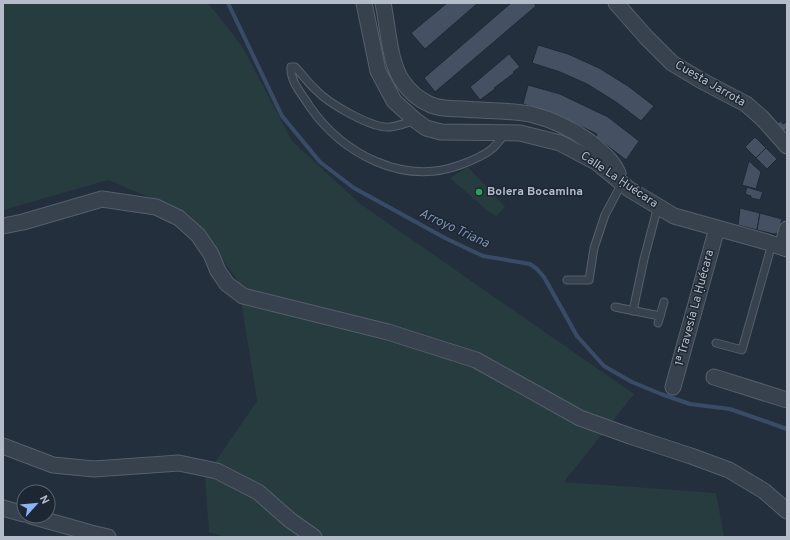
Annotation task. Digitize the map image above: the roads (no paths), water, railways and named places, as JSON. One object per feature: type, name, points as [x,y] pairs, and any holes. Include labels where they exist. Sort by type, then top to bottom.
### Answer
[{"type":"street","name":"Calle La Ḥuécara","points":[[364,3],[378,72],[394,101],[426,128],[441,132],[520,133],[560,143],[596,162],[622,182],[674,216],[780,247]]},
{"type":"street","points":[[383,3],[396,71],[403,82],[416,95],[431,105],[448,109],[513,112],[530,114],[548,120],[576,132],[599,150],[614,164],[622,182]]},
{"type":"street","name":"Cuesta Jarrota","points":[[616,3],[646,37],[672,63],[702,81],[746,104],[762,118],[787,146]]},
{"type":"street","points":[[3,226],[23,222],[102,198],[156,206],[179,218],[198,235],[211,254],[218,271],[227,284],[243,296],[388,332],[476,360],[580,418],[729,470],[764,491],[787,511]]},
{"type":"street","name":"1ª Travesía La Ḥuécara","points":[[673,387],[717,228]]},
{"type":"street","points":[[780,247],[787,229]]},
{"type":"street","points":[[714,377],[787,400]]},
{"type":"street","points":[[3,446],[53,465],[94,469],[179,463],[217,471],[258,492],[290,520],[314,537]]},
{"type":"street","points":[[3,508],[16,512]]},
{"type":"street","points":[[56,523],[108,537]]},
{"type":"lane","points":[[415,120],[389,127],[374,124],[351,114],[328,101],[295,67],[291,66],[290,74],[295,84],[319,120],[348,146],[370,159],[393,168],[413,171],[432,171],[454,167],[473,160],[492,149],[506,133]]},
{"type":"lane","points":[[567,280],[589,280],[594,248],[605,215],[622,182]]},
{"type":"lane","points":[[634,311],[644,259],[658,206]]},
{"type":"lane","points":[[716,343],[742,350],[780,247]]},
{"type":"lane","points":[[615,307],[634,311],[659,320],[664,302]]},
{"type":"waterway","name":"Arroyo Triana","points":[[228,3],[282,116],[320,162],[354,188],[445,238],[483,256],[530,264],[544,277],[577,336],[604,366],[632,382],[690,404],[730,409],[787,429]]},
{"type":"place","name":"Bolera Bocamina","points":[[479,192]]}]
